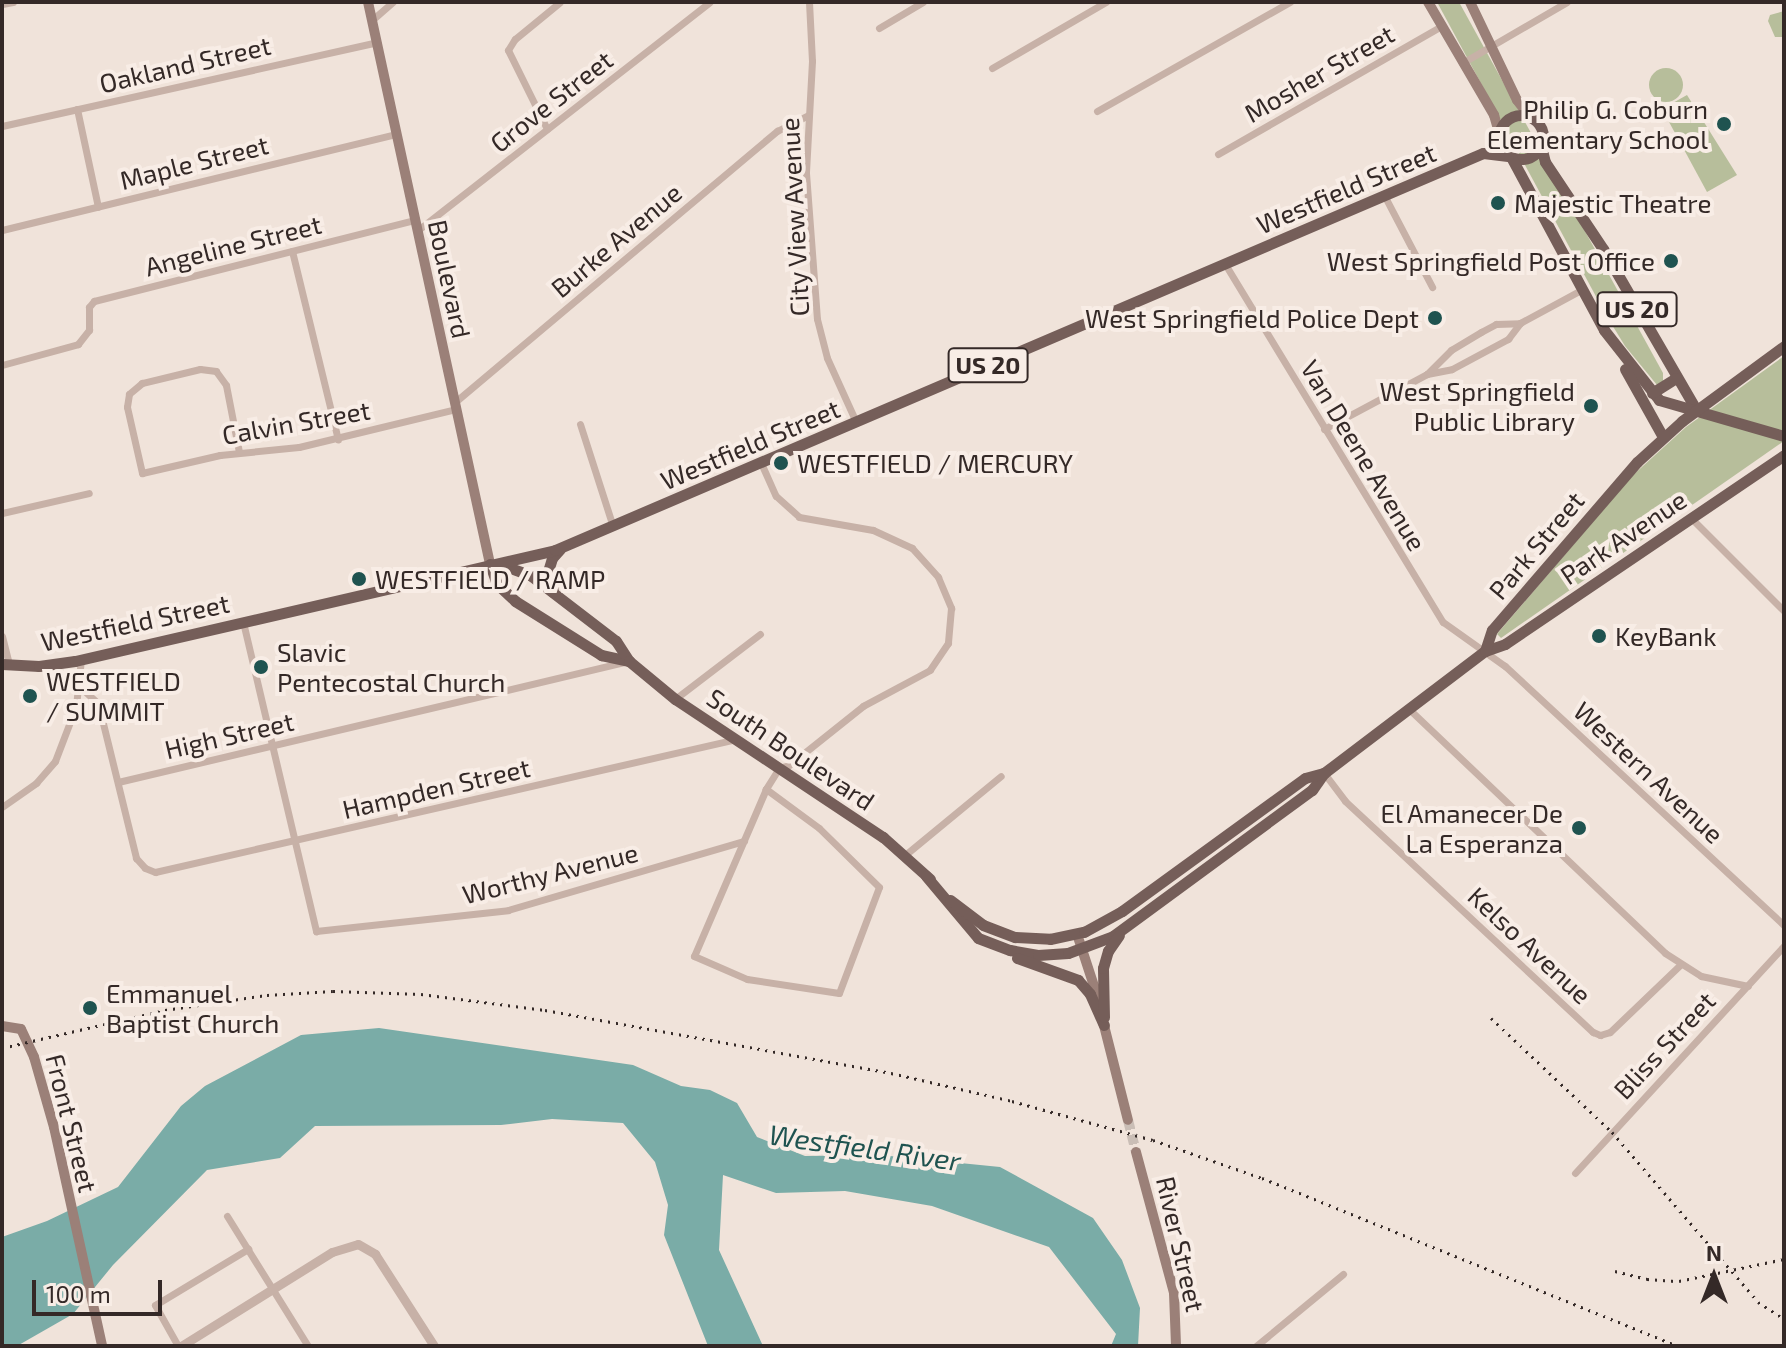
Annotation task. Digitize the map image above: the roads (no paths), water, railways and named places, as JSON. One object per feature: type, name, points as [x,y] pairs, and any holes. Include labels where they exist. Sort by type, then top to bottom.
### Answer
[{"type":"main road","name":"Boulevard","points":[[368,2],[490,564]]},
{"type":"main road","points":[[1428,2],[1494,115],[1499,136],[1509,156],[1529,158],[1541,146],[1541,127],[1517,100],[1493,44],[1470,2]]},
{"type":"main road","name":"US 20","points":[[1499,136],[1510,118],[1530,117]]},
{"type":"main road","name":"Westfield Street","points":[[6,664],[39,666],[81,659],[563,547],[1483,153],[1499,136]]},
{"type":"main road","name":"US 20","points":[[1541,146],[1545,162],[1614,268],[1697,411]]},
{"type":"main road","name":"Westfield Street","points":[[1483,153],[1509,156]]},
{"type":"main road","name":"US 20","points":[[1509,156],[1604,330],[1652,393],[1659,400],[1784,436]]},
{"type":"main road","points":[[1604,330],[1663,437]]},
{"type":"main road","name":"Park Street","points":[[1084,949],[1136,920],[1312,790],[1324,773],[1485,651],[1492,630],[1621,479],[1663,437],[1784,346]]},
{"type":"main road","points":[[1652,393],[1676,378]]},
{"type":"main road","name":"Park Avenue","points":[[1485,651],[1505,644],[1784,455]]},
{"type":"main road","points":[[553,592],[550,563],[563,547]]},
{"type":"main road","name":"South Boulevard","points":[[629,661],[601,655],[515,601],[497,584],[490,564],[517,568],[553,592],[616,641],[629,661],[675,699],[905,855],[963,911],[996,931],[1036,940],[1077,934]]},
{"type":"main road","name":"Park Street","points":[[1077,934],[1122,911],[1305,778],[1324,773]]},
{"type":"main road","name":"South Boulevard","points":[[926,876],[978,938]]},
{"type":"main road","points":[[1104,1025],[1103,968],[1113,943],[1136,920]]},
{"type":"main road","points":[[1077,934],[1084,949],[1128,1120]]},
{"type":"main road","points":[[978,938],[1004,954],[1078,980],[1090,994],[1104,1025]]},
{"type":"main road","points":[[978,938],[1029,955],[1084,949]]},
{"type":"main road","name":"Front Street","points":[[2,1026],[18,1026],[28,1042],[63,1169],[102,1346]]},
{"type":"main road","name":"River Street","points":[[1136,1152],[1174,1293],[1178,1325],[1176,1346]]},
{"type":"street","points":[[2,4],[13,2]]},
{"type":"street","points":[[372,20],[393,2]]},
{"type":"street","points":[[547,129],[508,50],[515,39],[560,2]]},
{"type":"street","name":"Grove Street","points":[[416,225],[547,129],[710,2]]},
{"type":"street","name":"City View Avenue","points":[[809,2],[812,61],[806,173],[817,319],[827,358],[856,422]]},
{"type":"street","points":[[879,28],[923,2]]},
{"type":"street","points":[[992,68],[1106,2]]},
{"type":"street","points":[[1097,111],[1290,2]]},
{"type":"street","points":[[1462,63],[1567,2]]},
{"type":"street","name":"Mosher Street","points":[[1218,154],[1440,27]]},
{"type":"street","name":"Oakland Street","points":[[2,126],[377,42]]},
{"type":"street","points":[[77,109],[98,207]]},
{"type":"street","name":"Burke Avenue","points":[[455,406],[777,131],[807,116]]},
{"type":"street","name":"Maple Street","points":[[2,230],[397,134]]},
{"type":"street","points":[[1384,195],[1432,287]]},
{"type":"street","name":"Angeline Street","points":[[2,365],[70,349],[88,333],[89,307],[94,301],[292,251],[416,225]]},
{"type":"street","points":[[292,251],[338,439]]},
{"type":"street","name":"Van Deene Avenue","points":[[1225,264],[1443,622],[1485,651]]},
{"type":"street","points":[[1324,429],[1427,374],[1452,369],[1508,339],[1520,323],[1583,289]]},
{"type":"street","points":[[1427,374],[1446,355],[1481,332],[1496,324],[1520,323]]},
{"type":"street","name":"Calvin Street","points":[[239,452],[224,378],[213,370],[200,369],[142,383],[129,394],[127,407],[142,473],[239,452],[286,449],[338,439],[455,406]]},
{"type":"street","points":[[580,424],[613,527]]},
{"type":"street","points":[[761,463],[776,496],[795,515],[812,522],[880,532],[918,552],[942,584],[951,616],[944,652],[927,673],[863,706],[789,765],[779,768],[766,789],[694,956],[747,979],[839,993],[879,887],[819,828],[766,789]]},
{"type":"street","points":[[2,513],[89,493]]},
{"type":"street","points":[[1691,518],[1784,611]]},
{"type":"street","points":[[243,622],[295,841]]},
{"type":"street","points":[[675,699],[760,634]]},
{"type":"street","points":[[2,636],[6,664]]},
{"type":"street","name":"Western Avenue","points":[[1485,651],[1784,925]]},
{"type":"street","points":[[2,807],[31,788],[50,768],[73,717],[80,687],[81,659]]},
{"type":"street","name":"High Street","points":[[118,782],[629,661]]},
{"type":"street","points":[[80,687],[98,703],[118,782]]},
{"type":"street","points":[[1410,710],[1649,938],[1681,964],[1707,979],[1748,986]]},
{"type":"street","name":"Hampden Street","points":[[118,782],[135,856],[145,868],[163,872],[736,739]]},
{"type":"street","name":"Kelso Avenue","points":[[1324,773],[1345,801],[1593,1032],[1600,1035],[1610,1032],[1681,964]]},
{"type":"street","points":[[905,855],[1001,776]]},
{"type":"street","name":"Worthy Avenue","points":[[295,841],[316,931],[508,910],[744,841]]},
{"type":"street","name":"Bliss Street","points":[[1575,1173],[1784,946]]},
{"type":"street","points":[[227,1216],[308,1346]]},
{"type":"street","points":[[248,1249],[155,1305],[180,1346],[338,1249],[361,1245],[378,1258],[434,1346]]},
{"type":"street","points":[[1256,1346],[1343,1274]]},
{"type":"water","points":[[379,1028],[633,1065],[681,1086],[710,1090],[737,1103],[757,1137],[805,1156],[880,1155],[1000,1167],[1093,1218],[1122,1260],[1140,1308],[1138,1346],[1111,1346],[1116,1334],[1049,1247],[932,1206],[845,1191],[776,1193],[723,1175],[719,1250],[763,1346],[708,1346],[664,1235],[668,1205],[655,1162],[623,1123],[552,1119],[501,1125],[315,1126],[280,1158],[207,1170],[113,1265],[73,1314],[17,1346],[2,1346],[2,1237],[47,1221],[118,1187],[181,1106],[205,1086],[301,1035]]},
{"type":"tunnel","points":[[1128,1120],[1136,1152]]},
{"type":"railway","points":[[2,1048],[165,1010],[267,995],[333,991],[421,994],[545,1010],[891,1073],[1012,1101],[1153,1140],[1262,1178],[1678,1346]]},
{"type":"railway","points":[[1491,1018],[1612,1132],[1758,1302],[1784,1319]]},
{"type":"railway","points":[[1615,1271],[1647,1279],[1679,1281],[1784,1259]]},
{"type":"place","name":"Philip G. Coburn Elementary School","points":[[1724,124]]},
{"type":"place","name":"Majestic Theatre","points":[[1498,203]]},
{"type":"place","name":"West Springfield Post Office","points":[[1671,261]]},
{"type":"place","name":"West Springfield Police Dept","points":[[1435,318]]},
{"type":"place","name":"West Springfield Public Library","points":[[1591,406]]},
{"type":"place","name":"WESTFIELD / MERCURY","points":[[781,463]]},
{"type":"place","name":"WESTFIELD / RAMP","points":[[359,579]]},
{"type":"place","name":"KeyBank","points":[[1599,636]]},
{"type":"place","name":"Slavic Pentecostal Church","points":[[261,667]]},
{"type":"place","name":"WESTFIELD / SUMMIT","points":[[30,696]]},
{"type":"place","name":"El Amanecer De La Esperanza","points":[[1579,828]]},
{"type":"place","name":"Emmanuel Baptist Church","points":[[90,1008]]},
{"type":"water label","name":"Westfield River","points":[[865,1147]]}]
